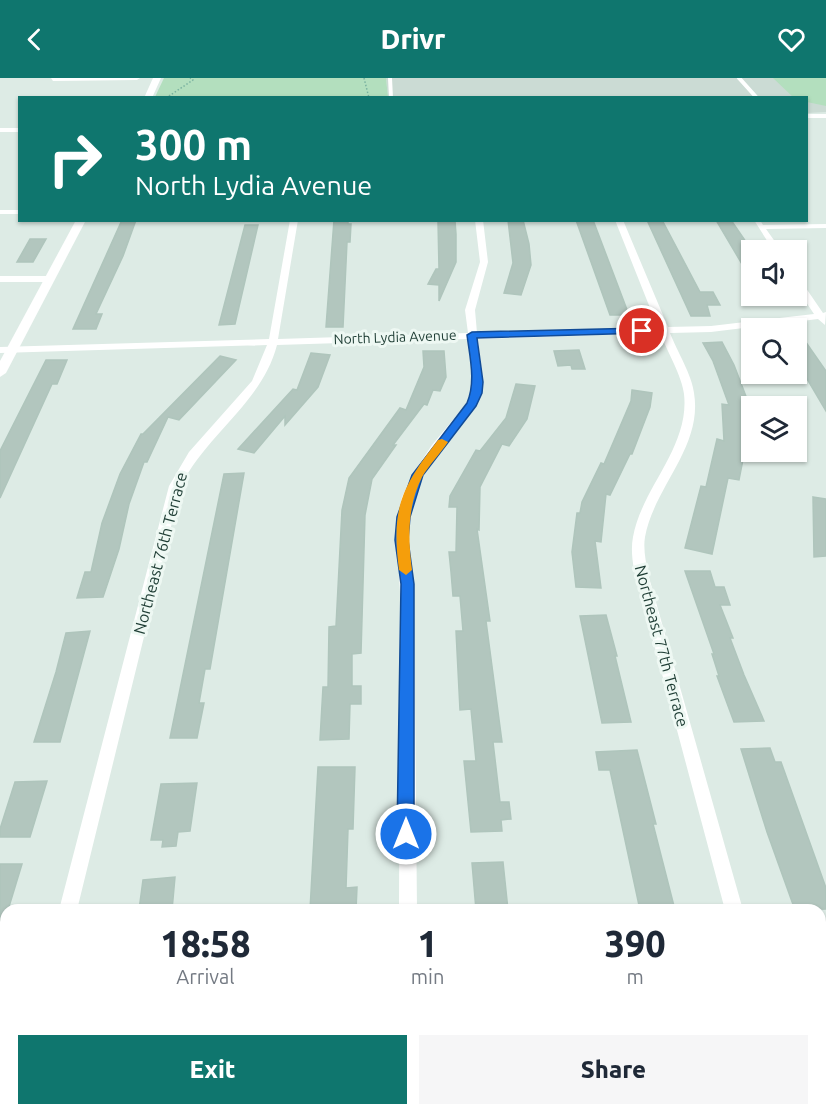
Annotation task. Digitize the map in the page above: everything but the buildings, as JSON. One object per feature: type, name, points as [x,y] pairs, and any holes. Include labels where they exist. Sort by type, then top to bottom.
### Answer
[{"type":"street","points":[[54,79],[137,78]]},
{"type":"street","points":[[149,96],[157,78]]},
{"type":"street","points":[[808,116],[826,116]]},
{"type":"street","points":[[0,130],[18,130]]},
{"type":"street","points":[[0,212],[18,212]]},
{"type":"street","points":[[0,373],[6,349],[80,222]]},
{"type":"street","name":"Northeast 76th Terrace","points":[[70,904],[175,486],[184,465],[198,445],[258,380],[269,357],[294,222]]},
{"type":"street","points":[[408,904],[406,834],[408,584],[402,540],[404,517],[417,475],[472,404],[477,393],[478,382],[470,310],[484,262],[479,222]]},
{"type":"street","name":"Northeast 77th Terrace","points":[[621,222],[689,392],[689,422],[643,521],[638,555],[641,574],[732,904]]},
{"type":"street","points":[[758,224],[826,226]]},
{"type":"street","points":[[758,224],[770,240]]},
{"type":"street","points":[[0,279],[48,279]]},
{"type":"street","points":[[807,295],[824,318]]},
{"type":"street","name":"North Lydia Avenue","points":[[6,349],[735,328],[824,318]]},
{"type":"lane","points":[[390,78],[391,96]]},
{"type":"lane","points":[[739,78],[755,96]]},
{"type":"path","points":[[169,96],[190,84],[193,80],[190,78]]},
{"type":"path","points":[[364,78],[368,96]]},
{"type":"shaded area","points":[[386,78],[826,78],[826,112],[808,113],[808,96],[388,96]]},
{"type":"green space","points":[[164,78],[386,78],[388,96],[155,96]]},
{"type":"green space","points":[[773,78],[826,78],[826,106],[808,102],[808,96],[792,96]]},
{"type":"slow traffic","points":[[406,570],[402,540],[409,495],[417,475],[442,442]]},
{"type":"route","points":[[406,834],[408,584],[402,540],[404,517],[417,475],[472,404],[477,393],[478,382],[472,335],[642,331]]}]
